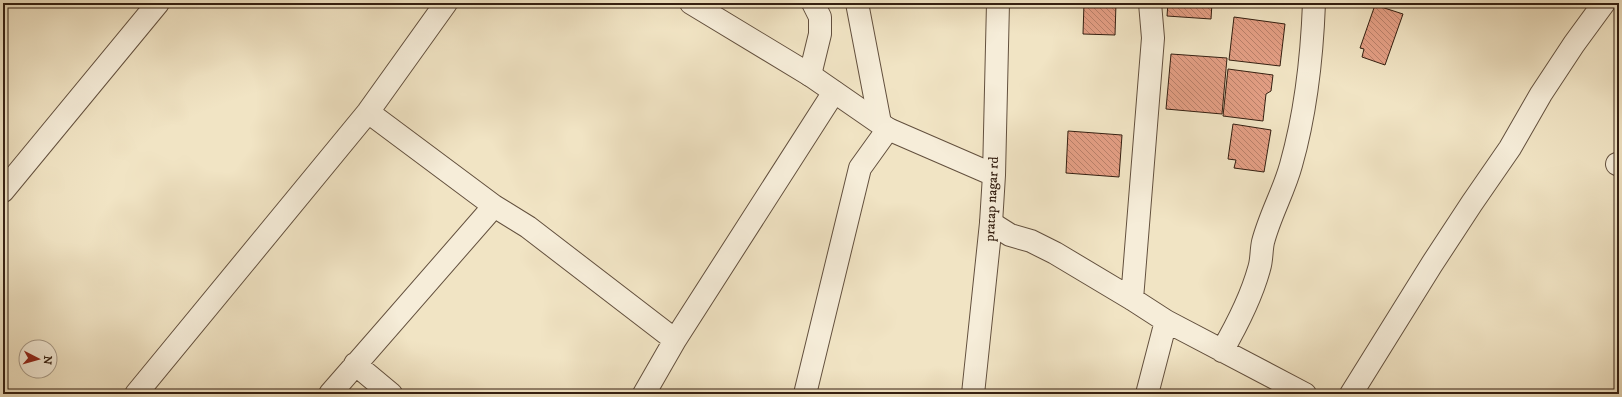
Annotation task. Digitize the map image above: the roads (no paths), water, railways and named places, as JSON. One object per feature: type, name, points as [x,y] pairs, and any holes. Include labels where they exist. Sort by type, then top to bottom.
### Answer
[{"type":"street","points":[[3,191],[158,3]]},
{"type":"street","points":[[136,394],[368,112],[446,3]]},
{"type":"street","points":[[691,3],[810,75],[884,126],[994,176]]},
{"type":"street","points":[[810,75],[820,34],[820,17],[813,3]]},
{"type":"street","points":[[805,394],[860,168],[884,126],[857,3]]},
{"type":"street","name":"pratap nagar rd","points":[[973,394],[991,223],[994,176],[998,3]]},
{"type":"street","points":[[1132,299],[1153,38],[1150,3]]},
{"type":"street","points":[[1222,351],[1238,323],[1256,282],[1263,242],[1291,166],[1297,141],[1310,66],[1314,3]]},
{"type":"street","points":[[1351,394],[1428,271],[1510,148],[1574,44],[1604,3]]},
{"type":"street","points":[[644,394],[675,340],[834,92]]},
{"type":"street","points":[[368,112],[494,206],[528,227],[675,340]]},
{"type":"street","points":[[330,394],[494,206]]},
{"type":"street","points":[[991,223],[1010,235],[1031,241],[1055,253],[1166,321],[1305,394]]},
{"type":"street","points":[[1147,394],[1166,321]]},
{"type":"street","points":[[355,364],[391,394]]}]
